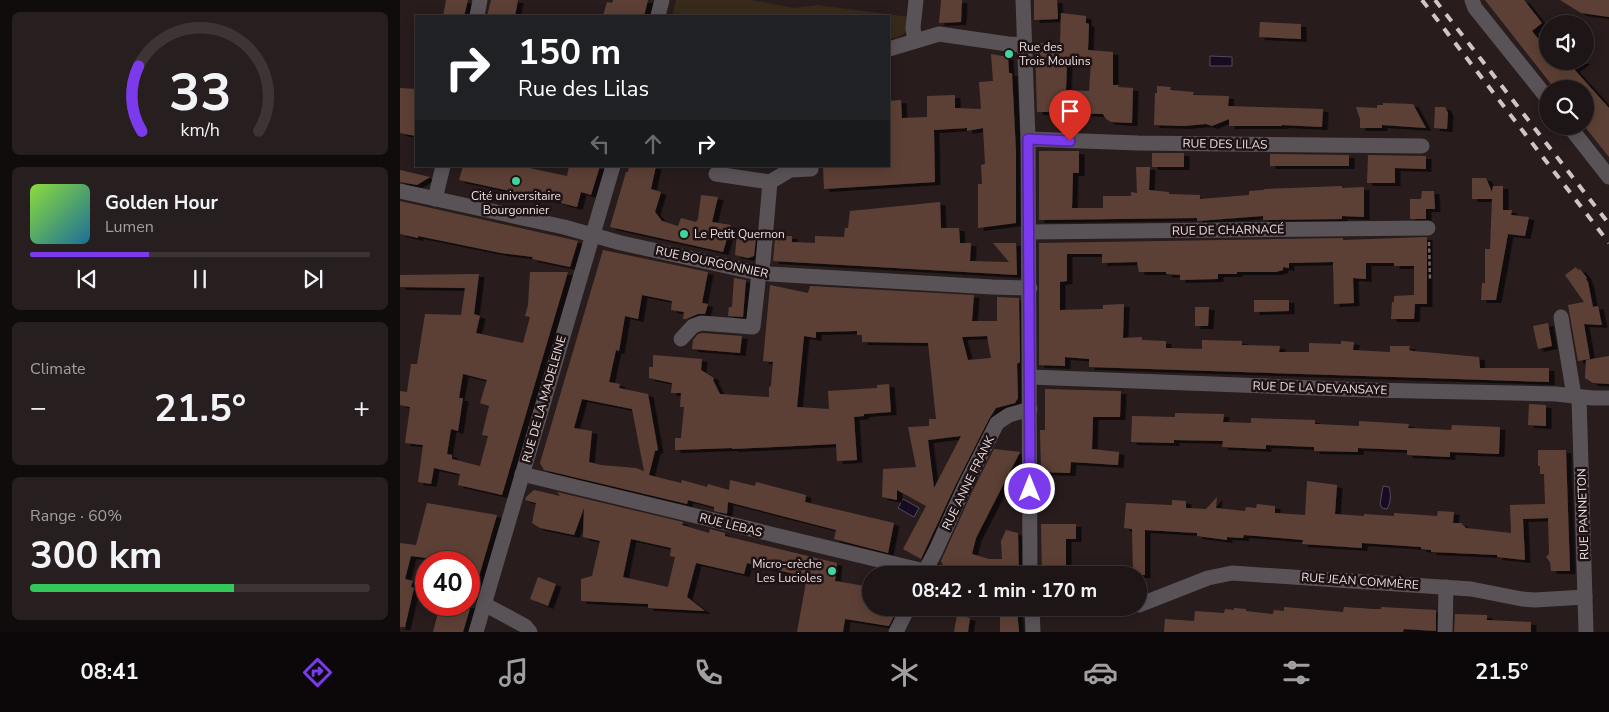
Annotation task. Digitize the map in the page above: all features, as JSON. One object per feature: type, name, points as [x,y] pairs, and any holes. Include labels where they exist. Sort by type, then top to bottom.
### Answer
[{"type":"street","points":[[476,15],[480,0]]},
{"type":"street","points":[[658,15],[662,0]]},
{"type":"street","points":[[915,41],[913,28],[916,0]]},
{"type":"street","points":[[1023,0],[1028,139],[1030,288],[1030,566]]},
{"type":"street","points":[[1472,0],[1475,8],[1539,88]]},
{"type":"street","points":[[890,49],[939,34],[1024,45]]},
{"type":"street","points":[[1576,135],[1609,177]]},
{"type":"street","name":"RUE DES LILAS","points":[[1028,139],[1138,143],[1422,146]]},
{"type":"street","points":[[436,198],[442,167]]},
{"type":"street","name":"RUE DE LA MADELEINE","points":[[476,632],[613,167]]},
{"type":"street","points":[[716,174],[770,182],[790,170],[811,169]]},
{"type":"street","points":[[681,339],[693,326],[701,323],[753,327],[770,182]]},
{"type":"street","name":"RUE BOURGONNIER","points":[[400,191],[592,234],[621,243],[761,267],[982,286],[1030,288]]},
{"type":"street","name":"RUE DE CHARNACÉ","points":[[1029,232],[1428,228]]},
{"type":"street","name":"RUE PANNETON","points":[[1560,317],[1577,396],[1586,632]]},
{"type":"street","name":"RUE DE LA DEVANSAYE","points":[[1030,377],[1368,390],[1556,394],[1609,398]]},
{"type":"street","name":"RUE ANNE FRANK","points":[[928,566],[997,423],[1009,415],[1030,409]]},
{"type":"street","name":"RUE LEBAS","points":[[522,474],[896,566]]},
{"type":"street","name":"RUE JEAN COMMÈRE","points":[[1147,602],[1208,578],[1232,572],[1480,590],[1529,600],[1585,598]]},
{"type":"street","points":[[1445,632],[1446,587]]},
{"type":"street","points":[[484,604],[524,626],[530,632]]},
{"type":"street","points":[[896,632],[904,616]]},
{"type":"street","points":[[1032,616],[1033,632]]},
{"type":"shaded area","points":[[676,0],[752,0],[794,8],[817,5],[910,17],[906,31],[890,40],[890,15],[672,15]]},
{"type":"shaded area","points":[[1210,56],[1232,57],[1232,66],[1210,66]]},
{"type":"shaded area","points":[[1383,486],[1390,489],[1390,501],[1387,509],[1382,508],[1380,504]]},
{"type":"shaded area","points":[[903,499],[919,508],[914,517],[898,508]]},
{"type":"building","points":[[446,0],[468,0],[464,15],[443,15]]},
{"type":"building","points":[[491,0],[518,0],[515,15],[487,15]]},
{"type":"building","points":[[613,0],[648,0],[644,15],[603,15],[607,2],[612,3]]},
{"type":"building","points":[[941,0],[962,0],[961,22],[939,23]]},
{"type":"building","points":[[1034,0],[1057,0],[1058,19],[1034,20]]},
{"type":"building","points":[[1485,0],[1524,0],[1539,19],[1539,25],[1532,31],[1539,40],[1539,69]]},
{"type":"building","points":[[1560,0],[1609,0],[1609,17],[1581,13]]},
{"type":"building","points":[[1061,13],[1086,16],[1086,23],[1089,24],[1088,50],[1113,52],[1113,85],[1133,88],[1132,123],[1111,122],[1103,114],[1067,113],[1062,100],[1048,112],[1037,112],[1035,43],[1060,44]],"holes":[[[1067,62],[1091,62],[1089,91],[1066,90]]]},
{"type":"building","points":[[1260,22],[1301,24],[1301,39],[1259,37]]},
{"type":"building","points":[[991,54],[1008,57],[1009,73],[1012,73],[1016,152],[1016,223],[978,228],[978,184],[982,184],[981,165],[985,164],[983,128],[967,131],[967,128],[934,130],[935,182],[824,189],[823,167],[890,167],[890,101],[901,100],[902,118],[927,117],[927,96],[955,95],[955,108],[981,109],[979,82],[993,81]]},
{"type":"building","points":[[1540,70],[1575,70],[1584,80],[1548,80]]},
{"type":"building","points":[[1157,86],[1171,87],[1170,90],[1194,92],[1193,95],[1229,96],[1228,106],[1323,109],[1322,127],[1282,125],[1229,126],[1229,119],[1212,126],[1206,124],[1184,126],[1154,125]]},
{"type":"building","points":[[400,88],[415,89],[415,136],[400,133]]},
{"type":"building","points":[[1594,91],[1609,108],[1609,157],[1591,135],[1594,135]]},
{"type":"building","points":[[1383,103],[1413,104],[1426,128],[1382,125],[1382,128],[1360,128],[1360,119],[1356,107],[1377,108],[1377,105],[1383,105]]},
{"type":"building","points":[[1435,107],[1445,107],[1448,113],[1447,129],[1434,128]]},
{"type":"building","points":[[1039,151],[1079,151],[1079,173],[1073,173],[1072,208],[1103,208],[1103,196],[1131,196],[1131,192],[1137,193],[1136,167],[1150,167],[1149,190],[1169,192],[1169,194],[1200,195],[1200,199],[1249,195],[1249,191],[1264,189],[1364,187],[1364,217],[1342,216],[1342,219],[1263,220],[1263,216],[1197,221],[1197,218],[1039,220]]},
{"type":"building","points":[[1152,153],[1184,153],[1184,167],[1152,167]]},
{"type":"building","points":[[1270,154],[1349,155],[1349,166],[1270,166]]},
{"type":"building","points":[[1368,155],[1426,156],[1426,169],[1395,168],[1395,183],[1367,183]]},
{"type":"building","name":"Cité universitaire Bourgonnier","points":[[463,167],[525,167],[567,176],[569,167],[600,167],[591,195],[581,192],[577,207],[459,180]]},
{"type":"building","points":[[629,167],[656,167],[651,189],[661,192],[655,212],[662,221],[678,226],[681,218],[696,222],[701,195],[718,197],[712,222],[731,225],[723,252],[610,227],[626,172],[628,172]]},
{"type":"building","points":[[400,170],[430,177],[417,185],[400,182]]},
{"type":"building","points":[[1472,178],[1486,178],[1492,192],[1493,186],[1503,186],[1503,210],[1512,210],[1511,215],[1529,217],[1525,236],[1508,234],[1496,300],[1481,300],[1482,283],[1485,283],[1485,249],[1490,249],[1492,199],[1472,199]]},
{"type":"building","points":[[1422,191],[1434,191],[1435,209],[1426,209],[1426,219],[1410,219],[1410,199],[1421,199]]},
{"type":"building","points":[[400,201],[578,241],[570,267],[532,259],[533,257],[501,253],[400,234]]},
{"type":"building","points":[[940,202],[941,228],[959,228],[960,243],[971,243],[970,261],[1009,262],[993,243],[1016,243],[1017,275],[773,261],[775,238],[779,238],[779,236],[792,236],[792,242],[815,243],[815,236],[844,237],[845,228],[848,228],[850,211]]},
{"type":"building","points":[[737,234],[756,238],[754,256],[748,258],[735,255]]},
{"type":"building","points":[[1427,237],[1427,304],[1415,304],[1414,319],[1391,319],[1394,296],[1414,295],[1414,266],[1394,266],[1394,263],[1366,263],[1366,279],[1353,278],[1354,303],[1334,304],[1333,262],[1289,263],[1289,268],[1283,267],[1283,270],[1276,272],[1237,272],[1237,274],[1218,274],[1218,279],[1180,280],[1180,275],[1166,274],[1166,272],[1139,272],[1137,262],[1102,263],[1102,254],[1067,254],[1067,281],[1060,282],[1060,310],[1103,309],[1103,305],[1124,304],[1123,338],[1142,337],[1142,340],[1166,341],[1166,348],[1202,349],[1202,340],[1242,341],[1242,345],[1280,346],[1279,352],[1309,352],[1309,343],[1341,344],[1341,341],[1354,342],[1353,350],[1390,352],[1390,346],[1410,346],[1409,350],[1413,351],[1479,357],[1480,368],[1549,368],[1549,382],[1089,367],[1089,359],[1065,357],[1065,366],[1039,365],[1039,243],[1343,238],[1343,240]]},
{"type":"building","points":[[603,250],[708,272],[702,303],[708,304],[705,314],[698,314],[683,319],[684,312],[671,310],[672,301],[642,295],[638,319],[625,316],[619,351],[616,350],[609,382],[620,384],[619,388],[648,394],[658,450],[655,451],[649,475],[681,483],[682,480],[707,487],[708,484],[729,490],[730,480],[755,486],[756,482],[806,495],[805,502],[894,523],[888,553],[834,539],[836,530],[728,502],[727,514],[714,511],[714,507],[688,500],[687,504],[544,470],[540,463]],"holes":[[[582,399],[632,409],[644,471],[636,468],[589,462],[592,431],[574,428]]]},
{"type":"building","points":[[1576,267],[1587,278],[1593,307],[1598,306],[1602,325],[1584,324],[1590,359],[1578,361],[1568,305],[1584,302],[1565,275]]},
{"type":"building","points":[[530,272],[568,272],[502,495],[458,485],[460,474],[434,468],[431,484],[418,482],[423,445],[405,443],[410,407],[400,405],[400,391],[407,392],[411,364],[417,364],[425,314],[461,315],[465,288],[400,287],[400,275],[479,274],[474,314],[480,316],[476,333],[523,343],[530,317],[525,316],[528,305]],"holes":[[[463,374],[487,380],[480,403],[489,406],[482,435],[488,436],[480,466],[452,459],[452,455],[447,454],[451,429],[458,431],[463,398],[459,398]]]},
{"type":"building","points":[[734,278],[746,280],[743,317],[728,316],[729,307],[732,307]]},
{"type":"building","points":[[770,285],[808,293],[810,286],[974,295],[972,321],[997,321],[997,297],[1019,298],[1020,362],[1017,364],[1018,398],[1015,403],[996,408],[989,419],[921,559],[903,549],[926,506],[897,490],[897,500],[882,497],[883,469],[916,467],[908,427],[929,426],[929,419],[936,419],[928,343],[862,342],[862,335],[857,335],[857,331],[816,332],[816,338],[804,336],[797,407],[829,409],[828,391],[877,388],[877,385],[889,384],[891,412],[864,414],[864,416],[854,417],[857,460],[837,461],[836,444],[675,450],[675,438],[681,438],[684,407],[680,407],[681,393],[671,393],[672,383],[649,378],[649,367],[653,367],[653,355],[702,359],[701,370],[714,378],[713,380],[720,394],[769,397],[773,362],[763,361]],"holes":[[[987,336],[991,358],[968,360],[962,337]],[[961,436],[934,488],[928,440]]]},
{"type":"building","points":[[1254,300],[1289,300],[1289,311],[1254,312]]},
{"type":"building","points":[[1195,307],[1209,307],[1208,326],[1195,326]]},
{"type":"building","points":[[1548,323],[1552,346],[1538,349],[1533,326]]},
{"type":"building","points":[[698,334],[742,336],[740,353],[692,349],[693,340]]},
{"type":"building","points":[[1609,356],[1609,384],[1593,383],[1585,378],[1586,360]]},
{"type":"building","points":[[1045,389],[1121,391],[1120,417],[1093,417],[1092,449],[1119,452],[1118,465],[1071,462],[1070,473],[1041,472],[1040,430],[1045,430]]},
{"type":"building","points":[[1529,404],[1546,405],[1546,426],[1528,425]]},
{"type":"building","points":[[1175,413],[1224,414],[1223,422],[1251,423],[1251,418],[1315,420],[1315,424],[1359,426],[1359,421],[1409,424],[1408,428],[1451,430],[1452,425],[1500,427],[1499,454],[1450,452],[1450,457],[1407,455],[1407,450],[1358,448],[1358,452],[1314,451],[1314,447],[1266,445],[1266,449],[1222,447],[1223,441],[1174,440],[1174,443],[1131,442],[1132,416],[1175,417]]},
{"type":"building","points":[[994,449],[1020,452],[976,538],[972,554],[989,559],[1002,559],[1001,541],[1006,530],[1018,533],[1019,566],[943,565],[941,561]]},
{"type":"building","points":[[1538,450],[1566,450],[1570,571],[1551,571],[1550,562],[1546,557],[1549,554],[1548,518],[1523,519],[1525,560],[1497,557],[1497,555],[1431,552],[1431,550],[1421,549],[1421,547],[1362,543],[1362,548],[1302,544],[1303,540],[1244,535],[1243,538],[1227,537],[1227,540],[1197,536],[1197,533],[1145,530],[1145,566],[1133,566],[1132,529],[1124,528],[1126,503],[1172,505],[1172,500],[1186,501],[1186,508],[1206,509],[1217,497],[1216,508],[1245,511],[1246,507],[1256,508],[1257,504],[1275,506],[1275,513],[1305,515],[1307,481],[1337,485],[1335,514],[1394,516],[1394,513],[1437,516],[1438,511],[1454,512],[1453,523],[1461,523],[1466,528],[1511,533],[1510,505],[1545,504],[1544,474],[1540,474],[1540,466],[1538,466]]},
{"type":"building","points":[[534,490],[560,496],[557,492],[683,522],[682,525],[709,533],[710,529],[725,533],[725,536],[837,563],[835,581],[862,586],[862,616],[894,616],[889,626],[845,619],[843,632],[797,632],[807,577],[747,563],[744,574],[696,563],[687,597],[705,611],[648,608],[648,604],[581,601],[581,579],[592,576],[600,541],[583,537],[584,508],[574,535],[540,528],[532,523],[536,503],[525,500]],"holes":[[[631,539],[671,548],[670,556],[675,557],[668,587],[623,577]]]},
{"type":"building","points":[[427,503],[497,515],[480,573],[480,551],[415,551],[415,557],[411,556],[405,579],[413,581],[411,587],[414,588],[405,627],[400,627],[400,543],[416,545]]},
{"type":"building","points":[[1041,524],[1076,524],[1076,539],[1066,539],[1066,566],[1042,566]]},
{"type":"building","points":[[538,577],[556,584],[548,606],[530,599]]},
{"type":"building","points":[[1284,607],[1343,612],[1344,607],[1436,610],[1436,631],[1404,629],[1403,632],[1164,632],[1165,619],[1194,621],[1195,611],[1224,613],[1225,609],[1234,610],[1234,608],[1273,614],[1274,610],[1284,611]]},
{"type":"building","points":[[1455,614],[1487,615],[1487,620],[1531,622],[1531,632],[1454,632]]},
{"type":"building","points":[[437,616],[468,616],[463,632],[433,632]]},
{"type":"building","points":[[957,616],[970,618],[968,632],[954,632]]},
{"type":"building","points":[[1000,616],[1018,616],[1019,632],[1000,632]]},
{"type":"railway","points":[[1422,0],[1609,243]]},
{"type":"railway","points":[[1435,0],[1609,224]]},
{"type":"place","name":"Rue des Trois Moulins","points":[[1009,54]]},
{"type":"place","name":"Cité universitaire Bourgonnier","points":[[516,181]]},
{"type":"place","name":"Le Petit Quernon","points":[[684,234]]},
{"type":"place","name":"Micro-crèche Les Lucioles","points":[[832,571]]},
{"type":"route","points":[[1030,489],[1028,139],[1070,141]]}]
